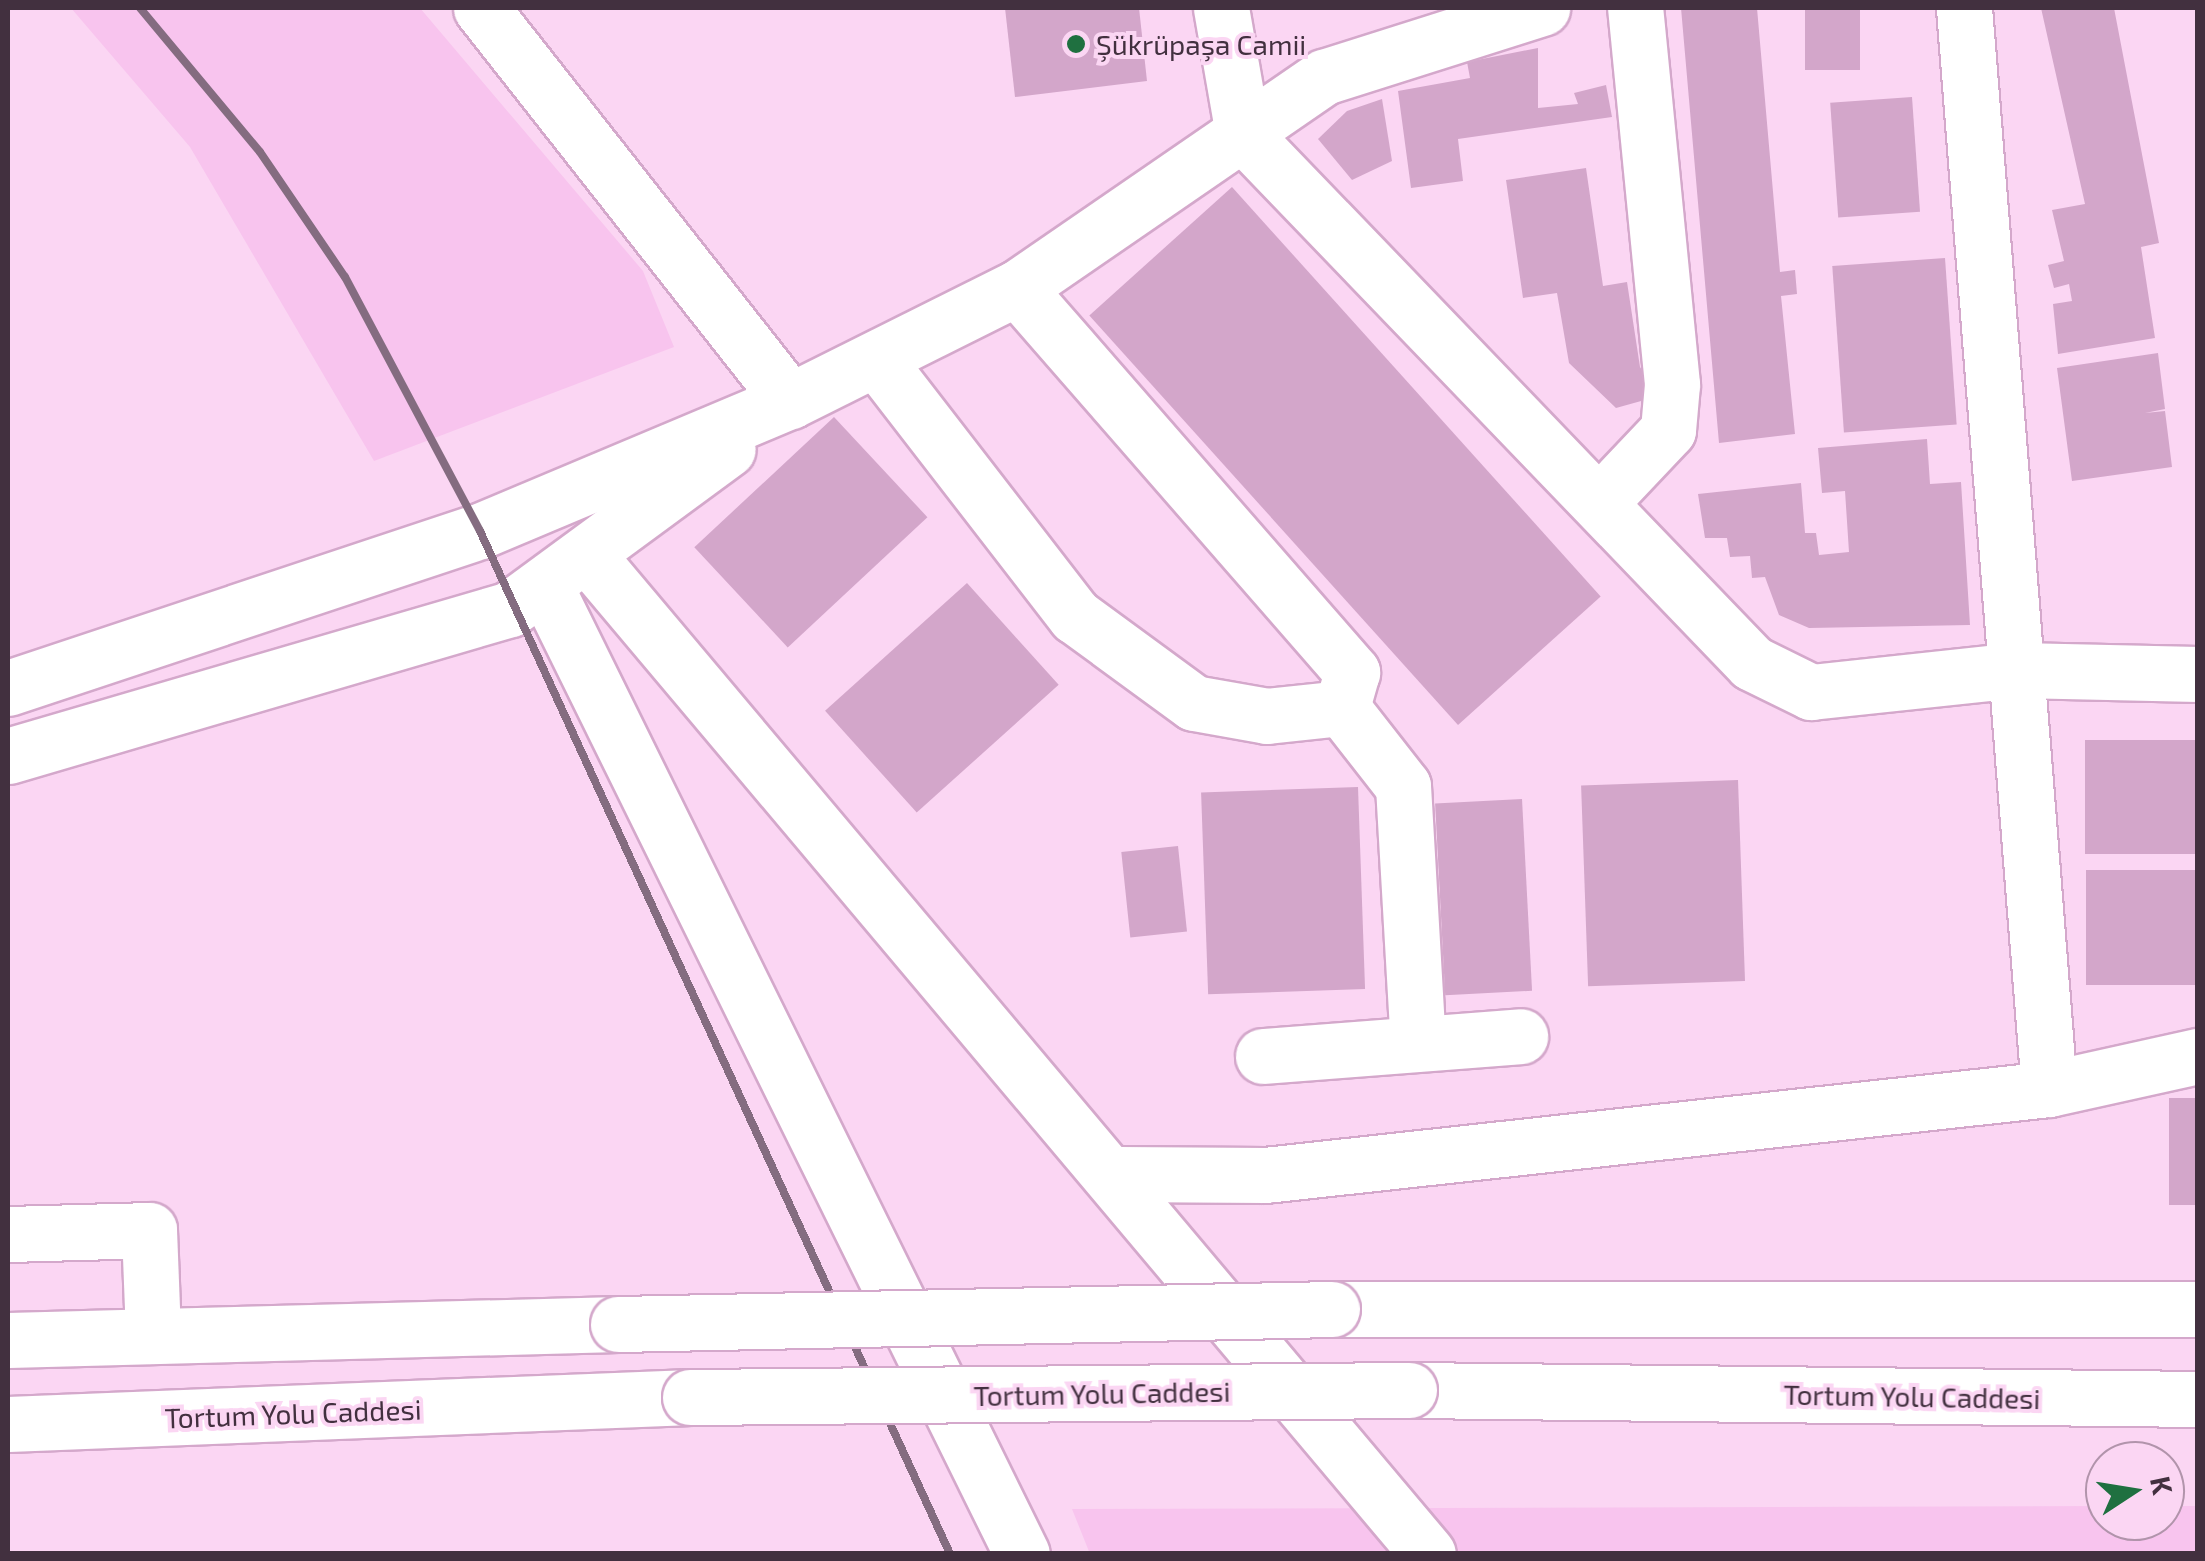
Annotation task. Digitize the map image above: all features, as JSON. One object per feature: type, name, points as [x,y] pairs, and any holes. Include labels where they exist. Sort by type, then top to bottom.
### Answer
[{"type":"main road","points":[[481,8],[790,401]]},
{"type":"main road","points":[[1221,8],[1243,134],[1752,662],[1811,692],[2018,670],[2198,674]]},
{"type":"main road","points":[[8,688],[480,531],[790,401],[1018,288],[1324,77],[1542,8]]},
{"type":"main road","points":[[1600,502],[1668,430],[1672,384],[1635,8]]},
{"type":"main road","points":[[1964,8],[2049,1089]]},
{"type":"main road","points":[[1018,288],[1352,672],[1342,708]]},
{"type":"main road","points":[[878,360],[1075,616],[1194,703],[1267,716],[1342,708]]},
{"type":"main road","points":[[8,756],[510,608],[566,571],[790,401]]},
{"type":"main road","points":[[566,571],[1118,1174],[1428,1554]]},
{"type":"main road","points":[[566,571],[1022,1554]]},
{"type":"main road","points":[[1342,708],[1403,786],[1418,1044]]},
{"type":"main road","points":[[1263,1056],[1520,1036]]},
{"type":"main road","points":[[1118,1174],[1265,1175],[2049,1089],[2198,1056]]},
{"type":"main road","points":[[8,1234],[149,1230],[153,1336]]},
{"type":"main road","points":[[8,1340],[1332,1310],[2198,1309]]},
{"type":"main road","name":"Tortum Yolu Caddesi","points":[[8,1424],[690,1397],[1409,1390],[2198,1399]]},
{"type":"shaded area","points":[[71,8],[420,8],[643,271],[674,347],[374,461],[190,147]]},
{"type":"shaded area","points":[[2085,1506],[2085,1541],[2185,1541],[2185,1506],[2197,1506],[2198,1553],[1090,1554],[1072,1509]]},
{"type":"building","name":"Şükrüpaşa Camii","points":[[1005,8],[1139,8],[1147,81],[1015,97]]},
{"type":"building","points":[[1681,8],[1757,8],[1780,272],[1795,270],[1797,294],[1781,296],[1795,434],[1719,443]]},
{"type":"building","points":[[1805,8],[1860,8],[1860,70],[1805,70]]},
{"type":"building","points":[[2041,8],[2114,8],[2159,243],[2141,247],[2155,338],[2058,354],[2053,304],[2072,301],[2069,284],[2054,288],[2048,265],[2064,261],[2052,210],[2085,204]]},
{"type":"building","points":[[1538,48],[1538,108],[1578,104],[1574,93],[1606,85],[1612,117],[1458,139],[1463,181],[1411,188],[1398,91],[1470,78],[1467,62]]},
{"type":"building","points":[[1912,97],[1920,212],[1838,217],[1830,103]]},
{"type":"building","points":[[1382,99],[1392,161],[1352,180],[1318,139],[1347,111]]},
{"type":"building","points":[[1586,168],[1603,286],[1627,282],[1640,367],[1659,396],[1616,408],[1569,363],[1557,293],[1523,298],[1506,180]]},
{"type":"building","points":[[1232,187],[1601,596],[1458,725],[1089,315]]},
{"type":"building","points":[[1945,258],[1957,425],[1844,432],[1832,266]]},
{"type":"building","points":[[2158,353],[2165,409],[2145,413],[2165,411],[2172,467],[2072,481],[2057,368]]},
{"type":"building","points":[[834,417],[927,517],[788,647],[694,547]]},
{"type":"building","points":[[1927,439],[1930,484],[1961,482],[1970,625],[1809,628],[1779,615],[1765,577],[1752,578],[1750,556],[1730,557],[1727,538],[1705,538],[1698,494],[1801,483],[1805,533],[1816,533],[1819,555],[1849,552],[1845,491],[1822,493],[1818,448]]},
{"type":"building","points":[[967,583],[1059,685],[917,813],[825,711]]},
{"type":"building","points":[[2085,740],[2198,740],[2198,854],[2085,854]]},
{"type":"building","points":[[1738,780],[1745,981],[1588,986],[1581,785]]},
{"type":"building","points":[[1358,787],[1365,989],[1208,994],[1201,792]]},
{"type":"building","points":[[1522,799],[1532,991],[1445,995],[1435,804]]},
{"type":"building","points":[[1178,846],[1187,932],[1130,937],[1121,852]]},
{"type":"building","points":[[2086,870],[2198,870],[2198,985],[2086,985]]},
{"type":"building","points":[[2169,1098],[2198,1098],[2198,1205],[2169,1205]]},
{"type":"railway","points":[[140,8],[260,152],[345,277],[480,531],[950,1554]]},
{"type":"place","name":"Şükrüpaşa Camii","points":[[1076,44]]}]
